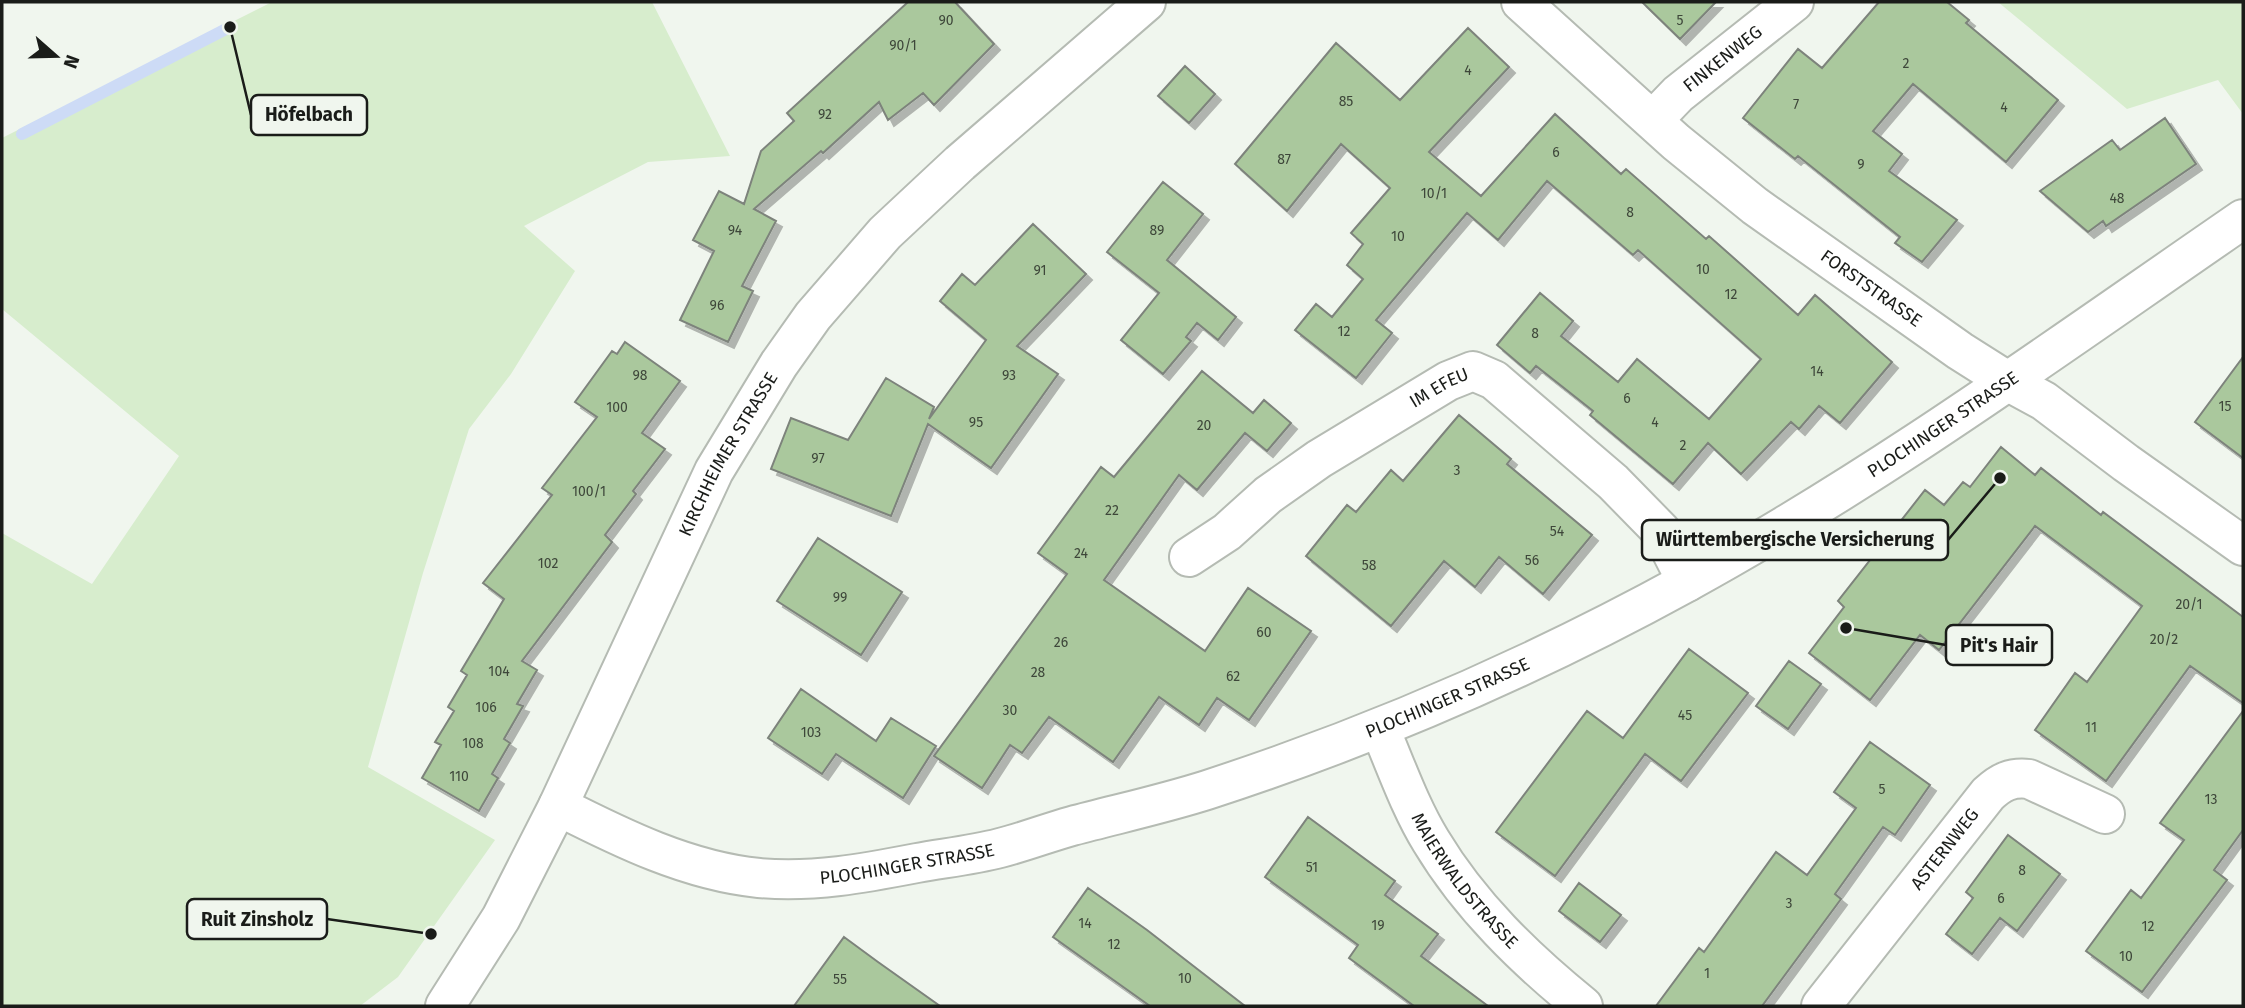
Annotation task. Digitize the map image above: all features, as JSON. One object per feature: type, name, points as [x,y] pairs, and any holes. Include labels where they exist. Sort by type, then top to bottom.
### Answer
[{"type":"street","name":"KIRCHHEIMER STRASSE","points":[[445,1006],[500,918],[558,806],[714,471],[772,374],[813,316],[849,273],[912,207],[1146,2]]},
{"type":"street","name":"FORSTSTRASSE","points":[[1521,2],[1653,120],[1755,206],[1960,351],[2044,401],[2243,546]]},
{"type":"street","name":"FINKENWEG","points":[[1653,120],[1678,94],[1794,2]]},
{"type":"street","name":"PLOCHINGER STRASSE","points":[[558,806],[648,849],[722,873],[791,880],[827,878],[998,849],[1204,791],[1380,729],[1551,653],[1687,582],[1826,501],[2009,382],[2243,219]]},
{"type":"street","name":"IM EFEU","points":[[1189,557],[1227,532],[1268,495],[1319,459],[1448,382],[1473,371],[1494,380],[1613,482],[1661,531],[1687,582]]},
{"type":"street","name":"MAIERWALDSTRASSE","points":[[1380,729],[1429,839],[1452,873],[1515,946],[1583,1006]]},
{"type":"street","name":"ASTERNWEG","points":[[1821,1006],[1988,793],[2001,782],[2017,778],[2029,779],[2105,814]]},
{"type":"green space","points":[[272,2],[652,2],[730,156],[648,162],[524,226],[575,271],[511,374],[469,429],[423,573],[368,767],[495,840],[398,977],[360,1006],[2,1006],[2,533],[92,584],[179,456],[2,309],[2,138]]},
{"type":"green space","points":[[1998,2],[2243,2],[2243,114],[2218,80],[2127,109]]},
{"type":"building","points":[[908,2],[955,2],[994,44],[934,105],[923,93],[888,120],[879,102],[823,153],[821,151],[754,209],[776,221],[742,286],[753,291],[728,342],[680,320],[714,251],[693,240],[719,191],[744,204],[761,151],[794,121],[787,113]]},
{"type":"building","points":[[1642,2],[1716,2],[1680,39]]},
{"type":"building","points":[[1879,2],[1947,2],[1969,20],[1966,23],[2058,100],[2006,162],[1913,84],[1873,131],[1902,154],[1889,171],[1957,220],[1922,262],[1895,243],[1900,237],[1798,156],[1795,159],[1743,118],[1798,49],[1822,68]]},
{"type":"building","points":[[1468,28],[1509,67],[1429,152],[1481,196],[1555,114],[1621,174],[1626,169],[1706,239],[1709,236],[1798,315],[1815,295],[1892,362],[1840,423],[1819,406],[1799,429],[1791,422],[1741,474],[1708,443],[1673,484],[1590,415],[1593,411],[1536,366],[1530,373],[1497,345],[1540,293],[1573,321],[1561,336],[1618,382],[1637,359],[1709,419],[1761,359],[1638,250],[1633,255],[1547,181],[1498,240],[1467,213],[1376,320],[1392,333],[1356,378],[1295,330],[1316,304],[1332,317],[1363,279],[1347,265],[1363,244],[1351,233],[1390,188],[1341,144],[1287,211],[1235,164],[1336,43],[1400,100]]},
{"type":"building","points":[[1185,66],[1215,94],[1189,123],[1158,96]]},
{"type":"building","points":[[2165,118],[2196,164],[2106,226],[2103,221],[2088,232],[2040,191],[2112,140],[2120,150]]},
{"type":"building","points":[[1163,182],[1203,214],[1167,260],[1236,317],[1218,340],[1197,323],[1186,337],[1191,341],[1163,374],[1121,340],[1159,293],[1107,252]]},
{"type":"building","points":[[1033,224],[1086,274],[1017,346],[1058,374],[991,468],[928,424],[891,516],[771,469],[791,418],[848,440],[886,378],[934,407],[929,419],[986,340],[940,301],[962,274],[975,285]]},
{"type":"building","points":[[625,342],[680,381],[642,433],[665,449],[633,491],[636,494],[605,535],[612,542],[522,661],[537,670],[517,704],[523,706],[504,739],[510,743],[492,774],[498,778],[479,811],[422,778],[441,745],[435,742],[454,711],[448,707],[467,675],[461,671],[504,599],[483,583],[552,495],[542,488],[597,417],[575,402],[612,351],[617,354]]},
{"type":"building","points":[[2243,357],[2243,458],[2195,422]]},
{"type":"building","points":[[1202,371],[1253,413],[1264,400],[1291,423],[1267,451],[1245,433],[1197,490],[1179,475],[1104,580],[1205,651],[1248,588],[1311,631],[1249,720],[1217,698],[1199,725],[1159,697],[1113,762],[1049,717],[1022,753],[1010,745],[982,788],[934,756],[1067,574],[1038,553],[1101,467],[1114,477]]},
{"type":"building","points":[[1459,415],[1511,459],[1507,464],[1592,535],[1543,594],[1499,557],[1475,587],[1444,561],[1391,626],[1306,556],[1347,505],[1356,512],[1391,470],[1403,481]]},
{"type":"building","points":[[2001,447],[2035,475],[2041,468],[2101,515],[2103,512],[2243,617],[2243,703],[2190,666],[2106,781],[2035,730],[2075,673],[2087,682],[2142,606],[2035,526],[1939,650],[1920,635],[1870,700],[1809,653],[1844,607],[1838,601],[1925,490],[1944,505],[1963,482],[1970,487]]},
{"type":"building","points":[[818,538],[902,592],[861,655],[777,601]]},
{"type":"building","points":[[1689,649],[1748,693],[1681,781],[1645,754],[1555,876],[1496,832],[1587,711],[1623,738]]},
{"type":"building","points":[[1789,661],[1821,684],[1788,729],[1756,706]]},
{"type":"building","points":[[801,689],[876,741],[891,718],[936,746],[903,798],[836,754],[822,774],[768,738]]},
{"type":"building","points":[[2243,711],[2243,830],[2214,870],[2227,880],[2142,992],[2086,951],[2131,890],[2141,898],[2184,840],[2160,823]]},
{"type":"building","points":[[1870,742],[1930,785],[1895,835],[1883,827],[1835,894],[1841,899],[1762,1006],[1656,1006],[1699,948],[1704,952],[1776,852],[1807,875],[1856,808],[1834,792]]},
{"type":"building","points":[[1308,817],[1395,881],[1385,895],[1438,934],[1421,956],[1488,1006],[1414,1006],[1349,958],[1358,945],[1265,877]]},
{"type":"building","points":[[2008,835],[2060,874],[2017,931],[2000,918],[1972,954],[1946,934],[1973,898],[1966,892]]},
{"type":"building","points":[[1579,883],[1621,915],[1600,942],[1559,911]]},
{"type":"building","points":[[1088,888],[1245,1006],[1150,1006],[1053,937]]},
{"type":"building","points":[[844,937],[878,962],[940,1006],[794,1006]]},
{"type":"waterway","points":[[22,134],[230,27]]},
{"type":"place","name":"Höfelbach","points":[[230,27]]},
{"type":"place","name":"Württembergische Versicherung","points":[[2000,478]]},
{"type":"place","name":"Pit's Hair","points":[[1846,628]]},
{"type":"place","name":"Ruit Zinsholz","points":[[431,934]]}]
